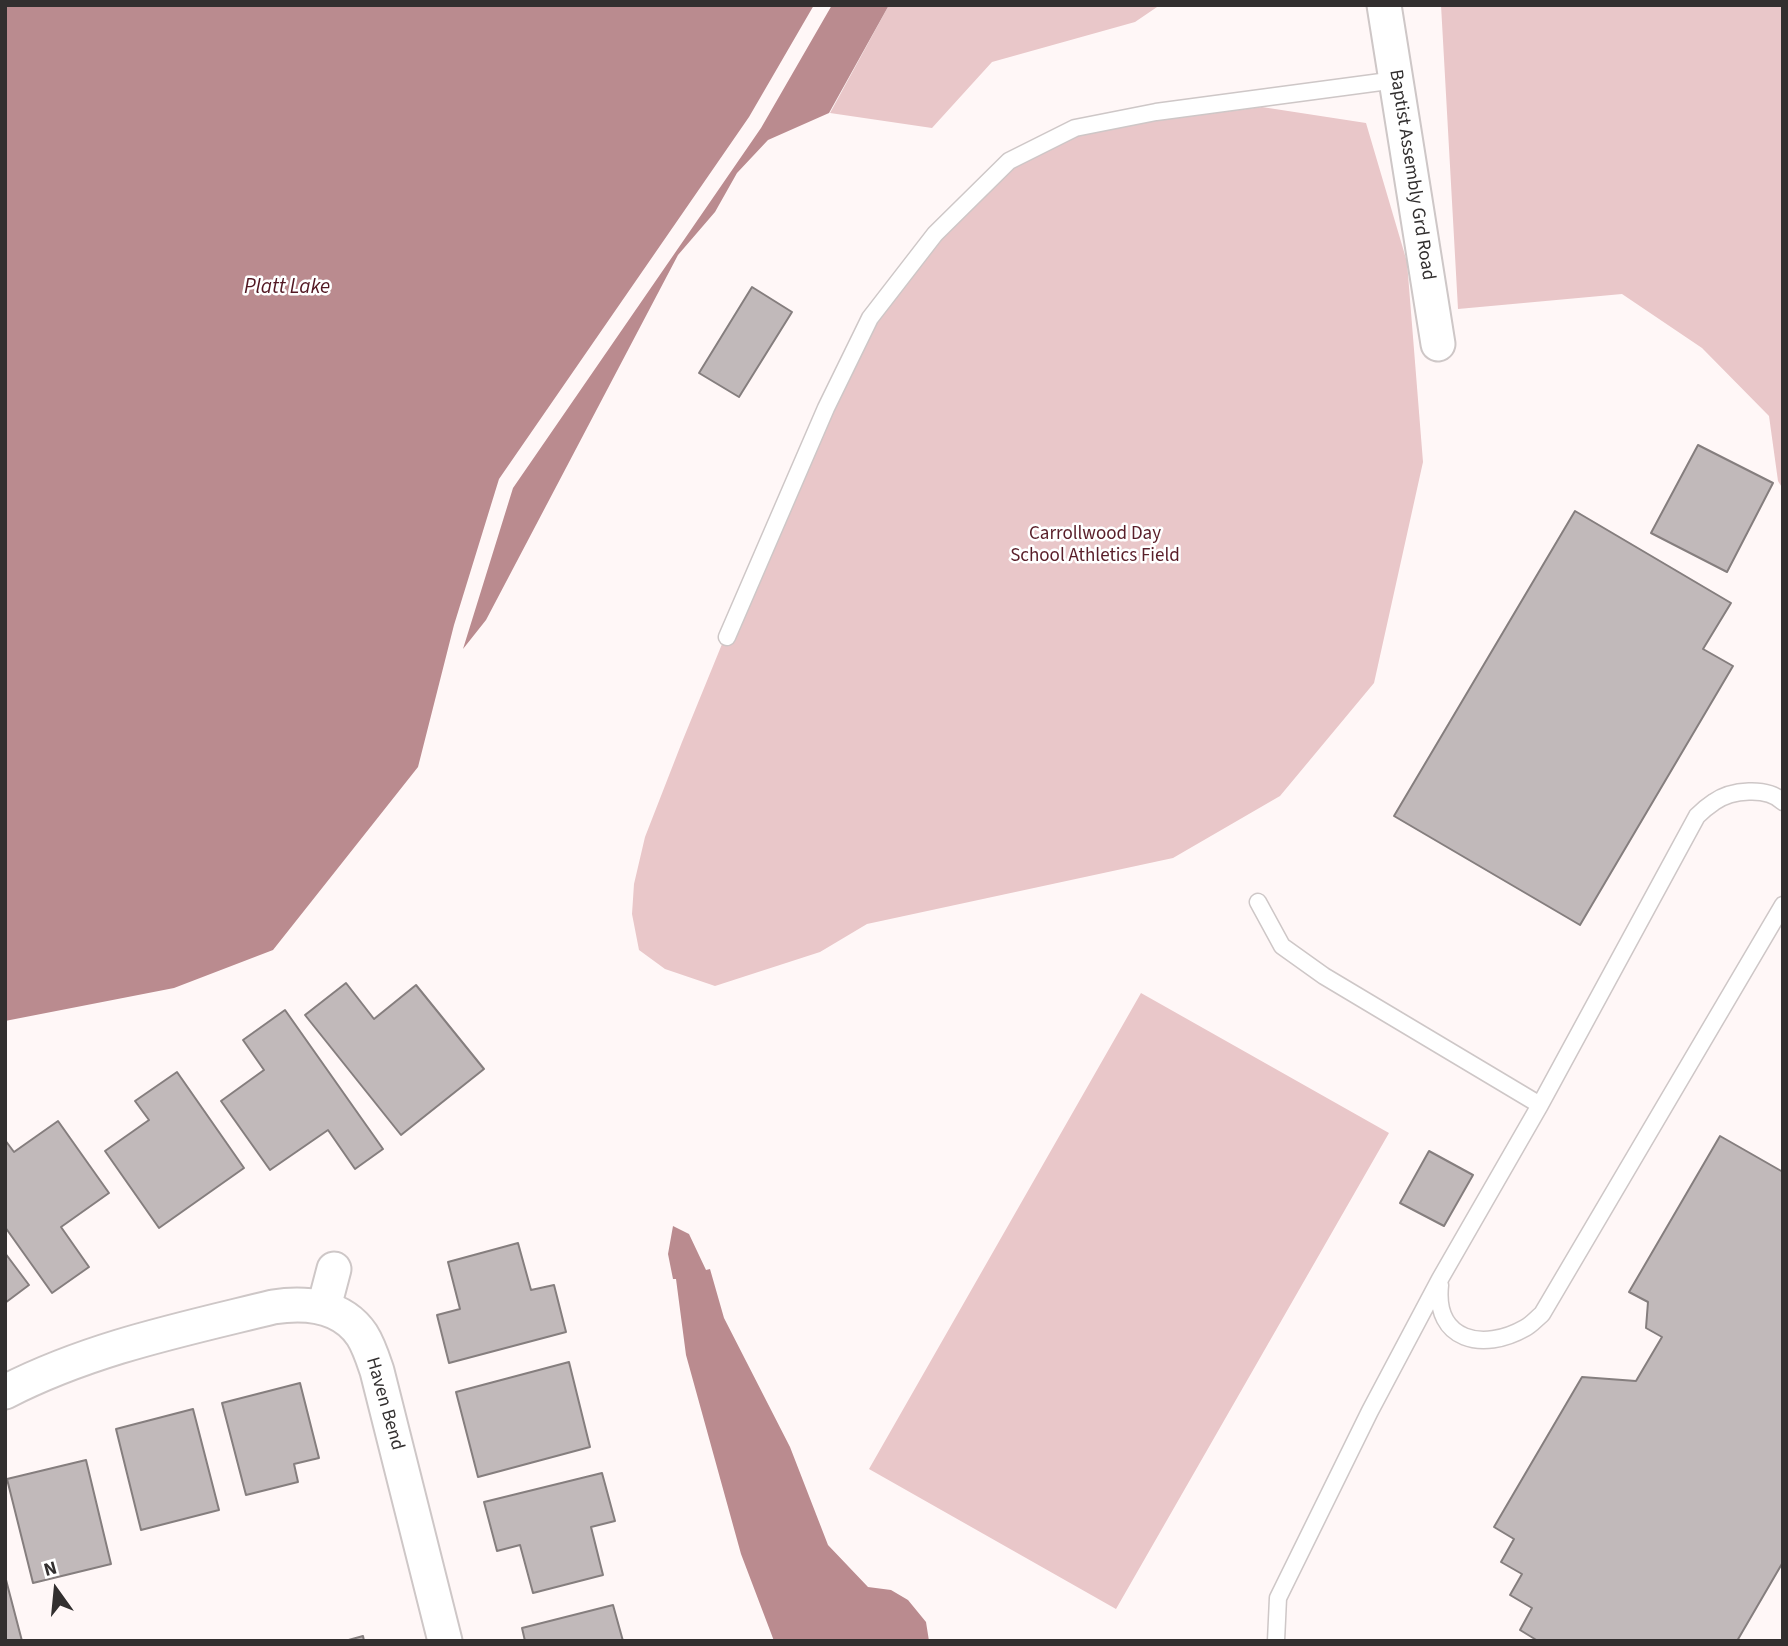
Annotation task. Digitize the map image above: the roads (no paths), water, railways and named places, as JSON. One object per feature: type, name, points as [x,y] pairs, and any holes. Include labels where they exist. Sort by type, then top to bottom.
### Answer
[{"type":"street","name":"Baptist Assembly Grd Road","points":[[1384,5],[1438,344]]},
{"type":"street","points":[[324,1307],[334,1269]]},
{"type":"street","name":"Haven Bend","points":[[5,1392],[75,1360],[120,1345],[273,1307],[297,1303],[324,1307],[344,1318],[362,1335],[371,1355],[445,1641]]},
{"type":"lane","points":[[727,637],[825,408],[870,318],[935,234],[1009,161],[1075,128],[1156,113],[1396,80]]},
{"type":"lane","points":[[1276,1641],[1278,1598],[1370,1411],[1440,1279],[1540,1105],[1697,816],[1716,800],[1741,792],[1760,792],[1783,802]]},
{"type":"lane","points":[[1258,902],[1282,946],[1324,976],[1540,1105]]},
{"type":"lane","points":[[1440,1279],[1440,1311],[1446,1325],[1460,1336],[1482,1340],[1506,1336],[1525,1328],[1542,1314],[1783,905]]},
{"type":"water","name":"Platt Lake","points":[[5,5],[814,5],[749,117],[499,479],[454,625],[418,767],[273,950],[174,988],[5,1021]]},
{"type":"water","points":[[832,5],[889,5],[829,113],[768,140],[737,173],[715,212],[678,255],[486,620],[463,649],[513,488],[761,128]]},
{"type":"water","points":[[673,1226],[689,1234],[706,1270],[710,1269],[724,1318],[790,1447],[828,1545],[868,1587],[891,1590],[908,1600],[926,1622],[929,1641],[774,1641],[741,1554],[686,1355],[676,1279],[673,1279],[668,1254]]},
{"type":"park label","name":"Carrollwood Day School Athletics Field","points":[[1095,546]]}]
